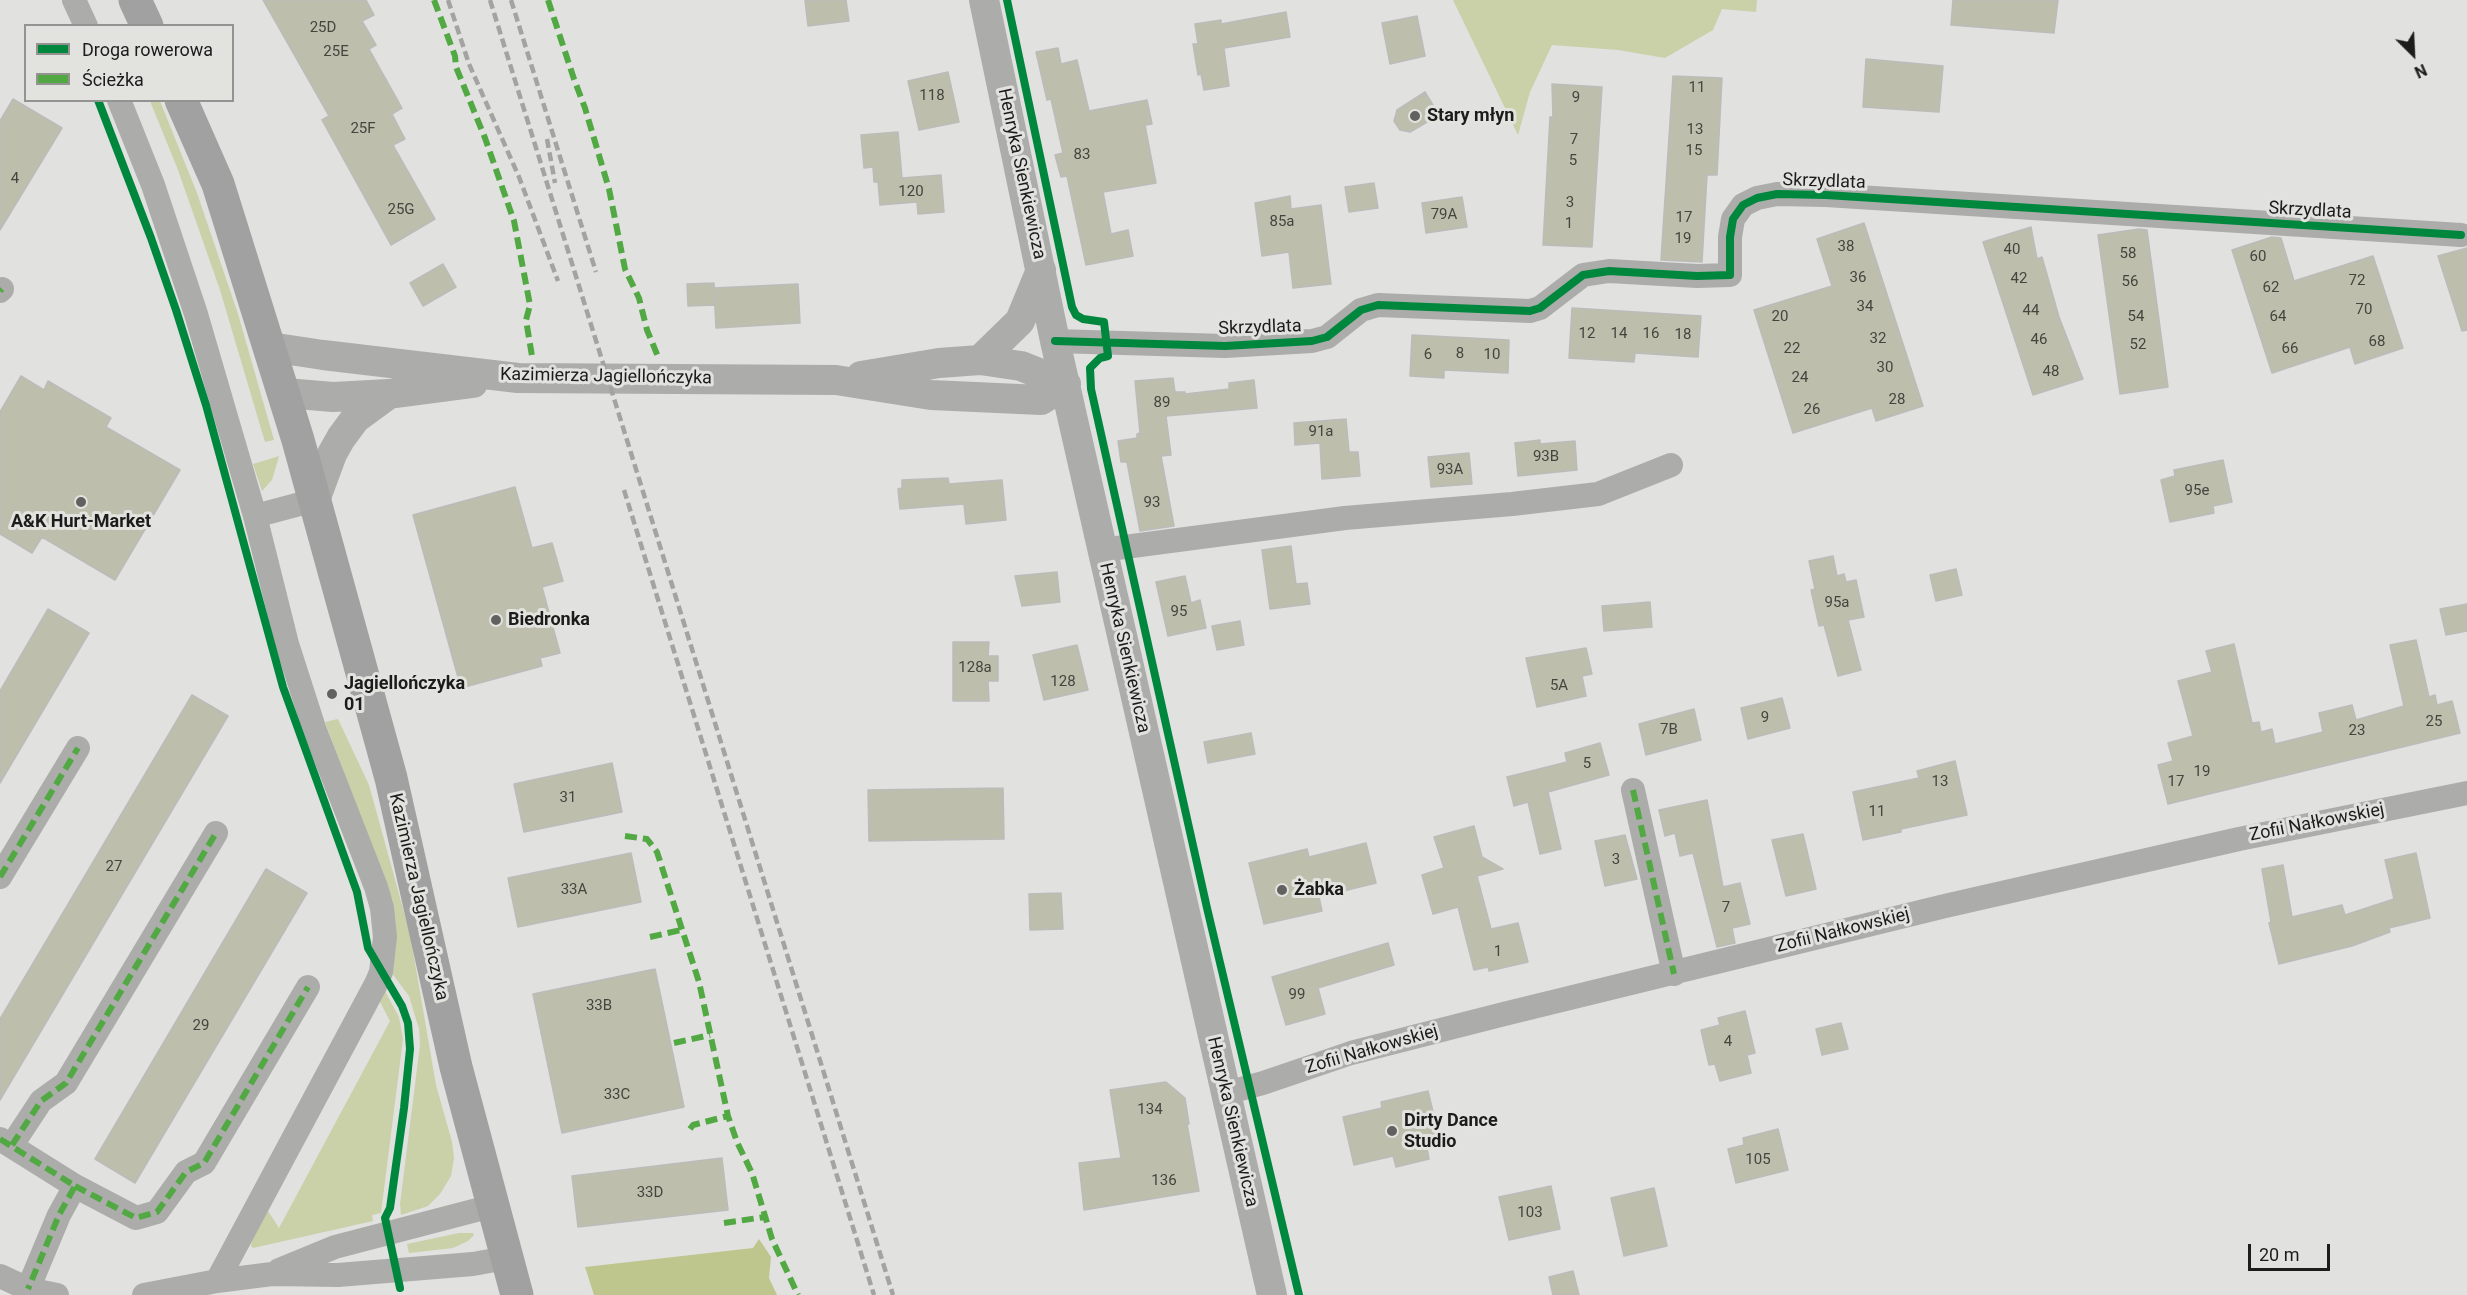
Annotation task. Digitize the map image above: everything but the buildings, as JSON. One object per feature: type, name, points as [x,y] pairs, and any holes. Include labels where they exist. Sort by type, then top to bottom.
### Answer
[{"type":"main road","points":[[135,0],[146,24]]},
{"type":"main road","name":"Kazimierza Jagiellończyka","points":[[182,102],[218,183],[285,393],[391,778],[456,1066],[517,1295]]},
{"type":"street","points":[[74,0],[85,24]]},
{"type":"street","name":"Henryka Sienkiewicza","points":[[984,0],[1055,341],[1272,1295]]},
{"type":"street","points":[[119,102],[153,185],[196,314],[255,516],[287,644],[314,728],[376,887],[382,908],[385,938],[383,962],[376,984],[217,1281]]},
{"type":"street","name":"Skrzydlata","points":[[1055,341],[1225,346],[1312,341],[1327,337],[1361,310],[1378,305],[1530,311],[1540,308],[1582,275],[1609,271],[1697,276],[1730,275],[1730,237],[1733,219],[1743,205],[1757,198],[1777,194],[1826,195],[2461,235]]},
{"type":"street","points":[[980,360],[1020,321],[1041,270]]},
{"type":"street","name":"Kazimierza Jagiellończyka","points":[[270,347],[518,378],[836,380],[931,395],[1041,400],[1066,384]]},
{"type":"street","name":"Kazimierza Jagiellończyka","points":[[836,380],[939,363],[980,360],[1022,366],[1066,384]]},
{"type":"street","points":[[285,393],[333,397],[389,394],[518,378]]},
{"type":"street","points":[[255,516],[315,500],[332,454],[341,438],[355,419],[389,394]]},
{"type":"street","points":[[1102,550],[1346,518],[1512,504],[1598,494],[1671,465]]},
{"type":"street","points":[[0,877],[78,748]]},
{"type":"street","points":[[1633,790],[1674,974]]},
{"type":"street","name":"Zofii Nałkowskiej","points":[[1226,1093],[1351,1053],[1933,909],[2217,844],[2467,793]]},
{"type":"street","points":[[216,833],[66,1083],[41,1101],[6,1142],[75,1186],[136,1218],[158,1212],[186,1172],[204,1163],[308,987]]},
{"type":"street","points":[[28,1289],[50,1235],[75,1186]]},
{"type":"street","points":[[272,1274],[335,1247],[492,1206]]},
{"type":"street","points":[[144,1295],[217,1281],[272,1274],[338,1275],[473,1264],[506,1258]]},
{"type":"street","points":[[0,1276],[28,1289],[57,1295]]},
{"type":"green space","points":[[1453,0],[1757,0],[1756,12],[1722,9],[1713,30],[1665,58],[1618,50],[1552,45],[1530,92],[1518,135]]},
{"type":"green space","points":[[150,102],[160,102],[197,193],[238,314],[274,440],[265,442],[220,290],[178,170]]},
{"type":"green space","points":[[279,456],[272,480],[262,491],[253,464]]},
{"type":"green space","points":[[338,719],[369,785],[410,934],[436,1085],[452,1142],[454,1158],[451,1176],[440,1194],[428,1206],[401,1215],[400,1204],[420,1045],[419,1029],[409,996],[391,972],[395,952],[396,926],[392,902],[325,722]]},
{"type":"green space","points":[[385,991],[399,1017],[403,1039],[381,1213],[372,1215],[373,1221],[253,1248],[252,1239],[268,1211],[279,1228],[390,1021],[380,1002]]},
{"type":"green space","points":[[459,1233],[473,1233],[474,1235],[468,1241],[453,1248],[409,1253],[407,1244]]},
{"type":"green space","points":[[759,1239],[771,1257],[769,1278],[777,1295],[594,1295],[585,1267],[753,1248]]},
{"type":"railway","points":[[448,0],[469,64],[519,177],[558,281]]},
{"type":"railway","points":[[490,0],[893,1295]]},
{"type":"railway","points":[[511,0],[596,272]]},
{"type":"railway","points":[[547,139],[555,183]]},
{"type":"railway","points":[[624,490],[874,1295]]},
{"type":"marked path","points":[[434,0],[455,56],[456,67],[485,138],[514,221],[530,305],[526,320],[532,356]]},
{"type":"marked path","points":[[548,0],[585,108],[609,189],[625,269],[639,298],[647,330],[659,359]]},
{"type":"marked path","points":[[0,877],[78,748]]},
{"type":"marked path","points":[[1633,790],[1674,974]]},
{"type":"marked path","points":[[12,1145],[41,1101],[66,1083],[216,833]]},
{"type":"marked path","points":[[625,836],[647,839],[657,852],[699,982],[728,1116],[752,1173],[772,1239],[798,1295]]},
{"type":"marked path","points":[[650,937],[681,930]]},
{"type":"marked path","points":[[75,1186],[136,1218],[157,1212],[186,1172],[204,1163],[308,987]]},
{"type":"marked path","points":[[674,1043],[710,1035]]},
{"type":"marked path","points":[[690,1129],[693,1125],[728,1116]]},
{"type":"marked path","points":[[0,1139],[75,1186],[59,1215],[28,1289]]},
{"type":"marked path","points":[[724,1223],[765,1217]]},
{"type":"cycle path","points":[[1007,0],[1072,307],[1076,315],[1083,319],[1104,322],[1108,356],[1100,358],[1090,368],[1091,389],[1207,908],[1299,1295]]},
{"type":"cycle path","points":[[99,102],[176,310],[206,405],[283,687],[357,892],[368,948],[402,1006],[408,1023],[410,1049],[404,1108],[390,1208],[385,1218],[400,1288]]},
{"type":"cycle path","points":[[1055,341],[1225,346],[1312,341],[1327,337],[1361,310],[1378,305],[1530,311],[1540,308],[1583,275],[1609,271],[1697,276],[1730,275],[1730,237],[1733,219],[1743,205],[1757,198],[1777,194],[1826,195],[2461,235]]},
{"type":"place","name":"Stary młyn","points":[[1415,116]]},
{"type":"place","name":"A&K Hurt-Market","points":[[81,502]]},
{"type":"place","name":"Biedronka","points":[[496,620]]},
{"type":"place","name":"Jagiellończyka 01","points":[[332,694]]},
{"type":"place","name":"Żabka","points":[[1282,890]]},
{"type":"place","name":"Dirty Dance Studio","points":[[1392,1131]]}]
